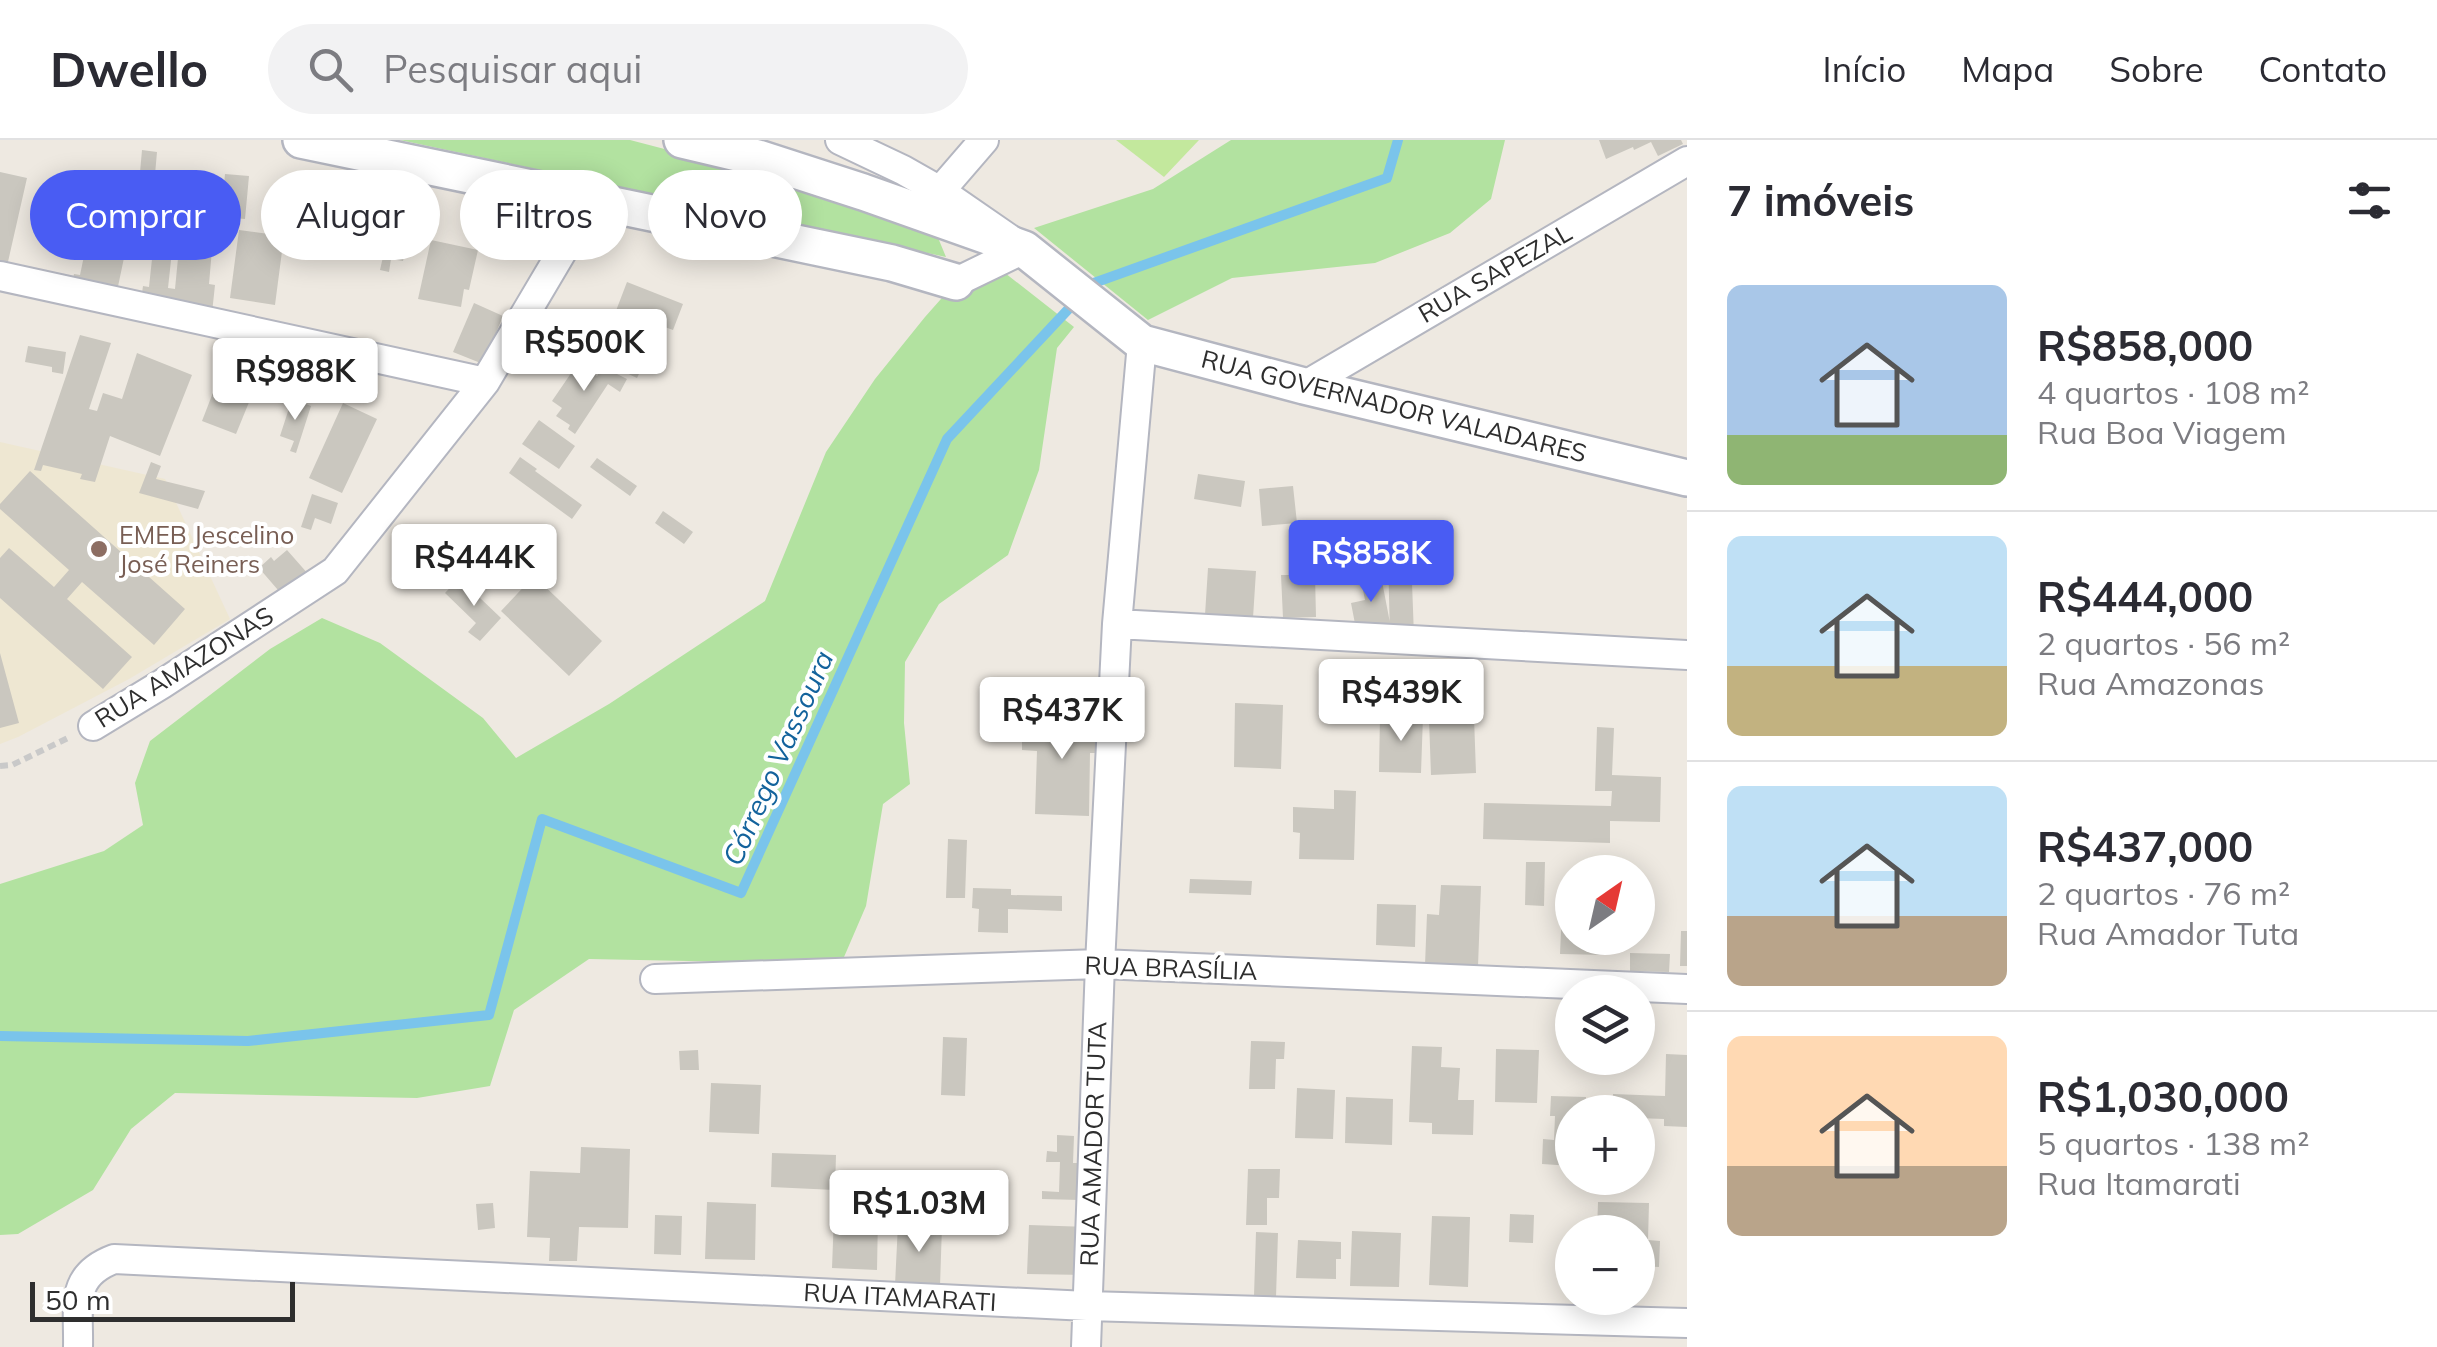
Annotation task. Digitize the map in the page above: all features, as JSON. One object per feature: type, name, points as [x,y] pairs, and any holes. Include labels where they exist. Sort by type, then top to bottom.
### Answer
[{"type":"street","points":[[302,140],[460,173]]},
{"type":"street","name":"RUA GOVERNADOR VALADARES","points":[[682,140],[775,164],[1024,248],[1142,343],[1687,478]]},
{"type":"street","points":[[628,207],[892,262],[956,282],[1024,248],[940,191],[840,140]]},
{"type":"street","points":[[903,170],[904,140]]},
{"type":"street","points":[[940,191],[984,140]]},
{"type":"street","name":"RUA SAPEZAL","points":[[1304,386],[1687,160]]},
{"type":"street","name":"RUA AMAZONAS","points":[[93,726],[335,571],[484,382],[557,260]]},
{"type":"street","points":[[0,276],[484,382]]},
{"type":"street","name":"RUA AMADOR TUTA","points":[[1086,1347],[1116,624],[1142,343]]},
{"type":"street","points":[[1116,624],[1687,655]]},
{"type":"street","name":"RUA BRASÍLIA","points":[[655,979],[1100,964],[1687,988]]},
{"type":"street","name":"RUA ITAMARATI","points":[[78,1347],[79,1294],[86,1276],[114,1258],[1087,1306],[1687,1323]]},
{"type":"path","name":"RUA AMAZONAS","points":[[0,766],[93,726]]},
{"type":"shaded area","name":"EMEB Jescelino José Reiners","points":[[0,442],[165,479],[230,619],[129,679],[0,744]]},
{"type":"green space","points":[[400,140],[630,140],[745,170],[648,170],[648,193],[628,189],[628,170],[540,170]]},
{"type":"green space","points":[[1116,140],[1199,140],[1164,177]]},
{"type":"green space","points":[[1231,140],[1505,140],[1491,199],[1450,233],[1375,263],[1232,278],[1148,320],[1034,228],[1153,189]]},
{"type":"green space","points":[[802,186],[934,228],[946,257],[802,226]]},
{"type":"green space","points":[[991,262],[1074,327],[1057,348],[1039,470],[1008,555],[939,604],[905,662],[904,723],[910,784],[883,804],[866,906],[841,964],[589,959],[514,1010],[490,1086],[417,1098],[175,1093],[131,1129],[93,1190],[18,1234],[0,1235],[0,884],[104,851],[143,825],[135,783],[150,741],[270,649],[322,618],[380,643],[483,718],[516,758],[609,704],[765,601],[826,452],[875,379],[925,317],[956,282]]},
{"type":"building","points":[[1599,140],[1681,140],[1683,144],[1658,156],[1651,142],[1606,159]]},
{"type":"building","points":[[142,150],[157,152],[155,170],[140,170]]},
{"type":"building","points":[[0,172],[27,178],[5,275],[0,274]]},
{"type":"building","points":[[241,175],[249,176],[245,219],[241,219]]},
{"type":"building","points":[[241,230],[261,233],[261,260],[281,260],[275,305],[230,298],[235,260],[241,260]]},
{"type":"building","points":[[440,242],[460,246],[460,260],[476,260],[461,307],[418,299],[427,260],[440,260]]},
{"type":"building","points":[[83,260],[124,260],[116,296],[71,287],[74,274],[80,275]]},
{"type":"building","points":[[152,260],[171,260],[168,288],[175,289],[178,260],[211,260],[209,284],[215,285],[212,313],[141,300],[143,286],[149,287]]},
{"type":"building","points":[[382,260],[391,260],[389,272],[380,270]]},
{"type":"building","points":[[627,282],[683,304],[673,330],[662,326],[660,331],[649,326],[648,329],[614,316]]},
{"type":"building","points":[[474,303],[503,316],[483,364],[453,352]]},
{"type":"building","points":[[621,322],[636,328],[630,340],[651,349],[637,378],[603,362],[610,347],[602,344],[609,327],[617,331]]},
{"type":"building","points":[[80,335],[111,343],[89,409],[97,411],[103,393],[122,399],[137,353],[192,375],[160,456],[110,436],[95,482],[80,479],[82,474],[43,465],[41,471],[34,470]]},
{"type":"building","points":[[28,346],[66,352],[63,374],[52,372],[52,367],[25,362]]},
{"type":"building","points":[[578,363],[597,376],[603,367],[627,379],[620,392],[608,384],[575,434],[568,429],[570,425],[556,416],[562,408],[552,401]]},
{"type":"building","points":[[219,377],[254,390],[236,434],[202,421]]},
{"type":"building","points":[[292,399],[311,406],[296,453],[290,451],[294,441],[280,436]]},
{"type":"building","points":[[343,403],[377,419],[342,493],[309,478]]},
{"type":"building","points":[[539,420],[575,446],[559,469],[522,444]]},
{"type":"building","points":[[520,457],[582,505],[572,519],[509,473]]},
{"type":"building","points":[[597,458],[637,486],[630,496],[590,467]]},
{"type":"building","points":[[151,462],[161,466],[156,479],[205,491],[198,509],[139,493]]},
{"type":"building","points":[[30,471],[185,609],[154,645],[82,582],[67,599],[132,657],[103,689],[0,598],[0,558],[9,548],[54,587],[69,570],[0,509],[0,504]]},
{"type":"building","points":[[1198,474],[1245,481],[1241,507],[1194,499]]},
{"type":"building","points":[[1293,486],[1297,523],[1262,526],[1259,489]]},
{"type":"building","points":[[312,494],[338,503],[331,524],[315,518],[311,530],[301,527]]},
{"type":"building","points":[[663,511],[693,532],[684,544],[655,523]]},
{"type":"building","points":[[287,550],[309,575],[284,597],[259,568]]},
{"type":"building","points":[[1411,556],[1414,636],[1390,636],[1388,557]]},
{"type":"building","points":[[1208,568],[1256,571],[1253,618],[1205,615]]},
{"type":"building","points":[[1281,575],[1315,575],[1316,617],[1283,618]]},
{"type":"building","points":[[534,576],[602,641],[569,676],[501,611]]},
{"type":"building","points":[[1381,576],[1390,623],[1356,629],[1351,603],[1365,600],[1361,580]]},
{"type":"building","points":[[459,578],[501,618],[480,641],[468,632],[476,623],[445,593]]},
{"type":"building","points":[[0,653],[19,723],[0,728]]},
{"type":"building","points":[[1235,703],[1283,705],[1281,769],[1234,767]]},
{"type":"building","points":[[1380,715],[1423,716],[1421,773],[1379,772]]},
{"type":"building","points":[[1022,716],[1098,718],[1097,753],[1090,753],[1089,816],[1035,814],[1037,751],[1022,750]]},
{"type":"building","points":[[1474,717],[1476,773],[1431,775],[1429,719]]},
{"type":"building","points":[[1597,727],[1614,728],[1612,775],[1661,777],[1660,822],[1610,821],[1610,843],[1483,839],[1484,803],[1611,806],[1612,791],[1595,791]]},
{"type":"building","points":[[1334,790],[1356,791],[1354,860],[1299,859],[1300,833],[1293,832],[1293,807],[1334,809]]},
{"type":"building","points":[[948,839],[967,840],[965,898],[946,898]]},
{"type":"building","points":[[1526,862],[1545,862],[1544,906],[1525,905]]},
{"type":"building","points":[[1190,879],[1252,881],[1251,895],[1189,893]]},
{"type":"building","points":[[1441,885],[1481,886],[1478,966],[1425,965],[1427,914],[1439,915]]},
{"type":"building","points":[[973,888],[1011,889],[1011,895],[1062,896],[1062,911],[1008,909],[1008,933],[978,932],[979,909],[972,908]]},
{"type":"building","points":[[1377,904],[1416,905],[1415,947],[1376,945]]},
{"type":"building","points":[[1681,931],[1687,931],[1687,966],[1680,966]]},
{"type":"building","points":[[1670,954],[1669,972],[1630,971],[1630,955]]},
{"type":"building","points":[[943,1037],[967,1038],[965,1096],[941,1095]]},
{"type":"building","points":[[1251,1041],[1285,1042],[1284,1059],[1276,1059],[1275,1089],[1249,1089]]},
{"type":"building","points":[[1412,1046],[1442,1047],[1441,1067],[1460,1068],[1458,1100],[1474,1100],[1473,1135],[1432,1134],[1432,1123],[1409,1122]]},
{"type":"building","points":[[1496,1049],[1539,1050],[1537,1103],[1495,1102]]},
{"type":"building","points":[[698,1050],[699,1070],[680,1070],[679,1051]]},
{"type":"building","points":[[1666,1054],[1687,1055],[1687,1127],[1664,1126],[1664,1119],[1655,1119],[1655,1096],[1665,1096]]},
{"type":"building","points":[[711,1083],[761,1085],[759,1134],[709,1132]]},
{"type":"building","points":[[1297,1088],[1335,1090],[1333,1139],[1295,1138]]},
{"type":"building","points":[[1551,1096],[1555,1096],[1555,1116],[1550,1116]]},
{"type":"building","points":[[1346,1097],[1393,1099],[1392,1145],[1345,1143]]},
{"type":"building","points":[[1555,1116],[1555,1165],[1542,1164],[1543,1139],[1554,1140]]},
{"type":"building","points":[[1057,1135],[1074,1136],[1073,1163],[1081,1163],[1080,1200],[1042,1199],[1042,1191],[1059,1192],[1060,1162],[1046,1162],[1047,1151],[1057,1152]]},
{"type":"building","points":[[581,1147],[630,1149],[628,1228],[579,1227],[577,1261],[549,1261],[550,1238],[527,1237],[530,1171],[580,1173]]},
{"type":"building","points":[[772,1153],[836,1155],[835,1190],[771,1187]]},
{"type":"building","points":[[1248,1169],[1280,1169],[1279,1198],[1267,1198],[1267,1225],[1246,1225]]},
{"type":"building","points":[[707,1202],[756,1204],[755,1260],[705,1259]]},
{"type":"building","points":[[1598,1202],[1649,1203],[1649,1215],[1598,1215]]},
{"type":"building","points":[[493,1203],[495,1228],[478,1230],[476,1204]]},
{"type":"building","points":[[1510,1214],[1534,1215],[1533,1243],[1509,1242]]},
{"type":"building","points":[[655,1215],[682,1216],[681,1255],[654,1254]]},
{"type":"building","points":[[834,1215],[878,1216],[877,1270],[832,1268]]},
{"type":"building","points":[[1432,1216],[1470,1217],[1468,1287],[1429,1285]]},
{"type":"building","points":[[898,1224],[942,1226],[940,1286],[895,1285]]},
{"type":"building","points":[[1029,1225],[1089,1227],[1087,1275],[1027,1274]]},
{"type":"building","points":[[1352,1231],[1401,1233],[1399,1287],[1350,1286]]},
{"type":"building","points":[[1256,1232],[1278,1233],[1276,1297],[1254,1296]]},
{"type":"building","points":[[1298,1240],[1341,1242],[1336,1279],[1296,1278]]},
{"type":"building","points":[[1655,1241],[1660,1241],[1659,1267],[1655,1267]]},
{"type":"waterway","name":"Córrego Vassoura","points":[[1087,289],[1091,284],[1387,178],[1398,140]]},
{"type":"waterway","name":"Córrego Vassoura","points":[[0,1036],[248,1041],[489,1015],[542,819],[741,893],[947,439],[1076,301]]},
{"type":"place","name":"EMEB Jescelino José Reiners","points":[[99,549]]}]
